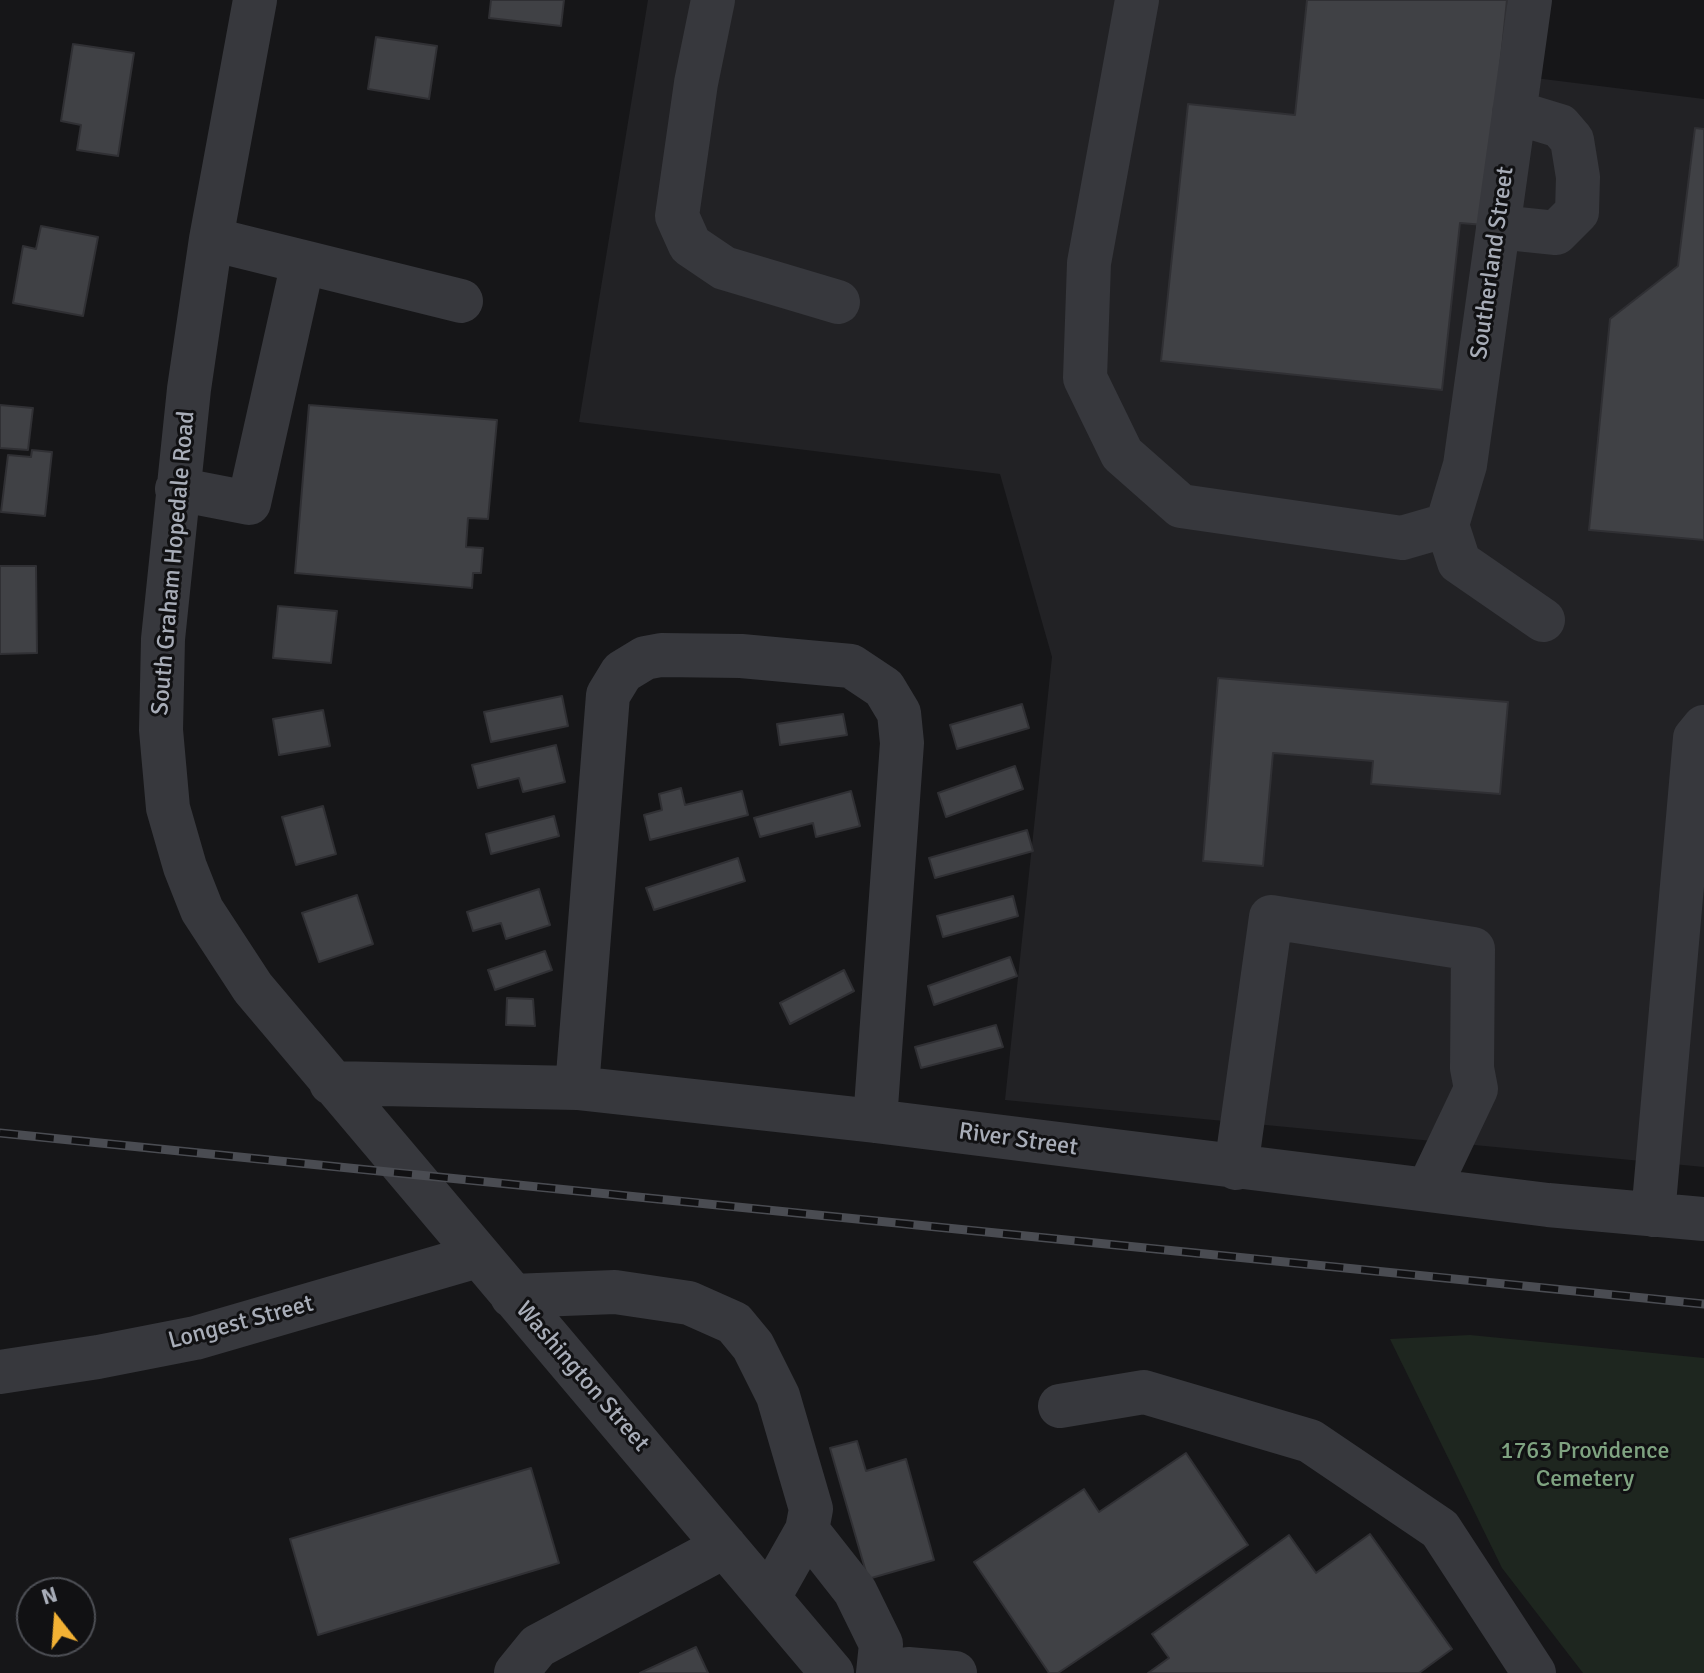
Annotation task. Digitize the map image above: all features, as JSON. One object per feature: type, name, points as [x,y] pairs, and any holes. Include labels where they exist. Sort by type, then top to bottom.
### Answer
[{"type":"street","name":"South Graham Hopedale Road","points":[[255,0],[211,239],[177,489],[163,639],[161,730],[168,808],[191,881],[224,947],[331,1083]]},
{"type":"street","points":[[713,0],[696,83],[677,216],[690,245],[724,268],[838,302]]},
{"type":"street","points":[[1137,0],[1088,277],[1085,378],[1122,454],[1181,506],[1402,538],[1447,525],[1459,562],[1543,620]]},
{"type":"street","name":"Southerland Street","points":[[1447,525],[1465,465],[1530,0]]},
{"type":"street","points":[[1498,227],[1556,233],[1577,212],[1578,177],[1572,140],[1560,126],[1514,112]]},
{"type":"street","points":[[211,239],[461,301]]},
{"type":"street","points":[[177,489],[249,503],[301,271],[298,261]]},
{"type":"street","points":[[577,1088],[608,695],[622,672],[645,658],[661,655],[741,656],[851,666],[884,688],[899,713],[902,743],[875,1121]]},
{"type":"street","points":[[1653,1215],[1695,738],[1704,727]]},
{"type":"street","points":[[1236,1168],[1271,917],[1473,949],[1472,1068],[1476,1089],[1428,1190]]},
{"type":"street","name":"River Street","points":[[331,1083],[577,1088],[875,1121],[1236,1168],[1704,1219]]},
{"type":"street","name":"Washington Street","points":[[331,1083],[373,1127],[477,1256],[832,1673]]},
{"type":"street","name":"Longest Street","points":[[0,1372],[195,1338],[477,1256]]},
{"type":"street","points":[[512,1296],[615,1292],[689,1303],[734,1323],[753,1346],[778,1396],[811,1509],[807,1530],[769,1597]]},
{"type":"street","points":[[1060,1406],[1144,1392],[1310,1441],[1440,1529],[1529,1667]]},
{"type":"street","points":[[807,1530],[855,1591],[881,1644],[878,1673]]},
{"type":"street","points":[[516,1673],[538,1646],[725,1546]]},
{"type":"street","points":[[894,1673],[908,1669],[955,1673]]},
{"type":"shaded area","points":[[648,0],[1535,0],[1535,78],[1704,99],[1704,1167],[1005,1100],[1052,657],[1000,474],[579,422]]},
{"type":"green space","name":"1763 Providence Cemetery","points":[[1470,1335],[1704,1358],[1704,1673],[1583,1673],[1502,1568],[1390,1339]]},
{"type":"building","points":[[491,0],[564,0],[561,26],[489,18]]},
{"type":"building","points":[[1307,0],[1507,0],[1484,225],[1460,223],[1442,390],[1161,361],[1188,104],[1295,115]]},
{"type":"building","points":[[376,37],[437,46],[429,99],[368,89]]},
{"type":"building","points":[[73,44],[134,53],[118,156],[77,150],[81,125],[61,121]]},
{"type":"building","points":[[1695,128],[1704,129],[1704,540],[1589,530],[1610,319],[1678,266]]},
{"type":"building","points":[[41,226],[98,237],[83,316],[13,303],[23,246],[36,249]]},
{"type":"building","points":[[0,405],[33,408],[28,450],[0,448]]},
{"type":"building","points":[[309,405],[497,420],[488,519],[468,518],[466,547],[483,548],[481,573],[473,573],[472,588],[295,573]]},
{"type":"building","points":[[32,450],[52,452],[45,516],[1,512],[8,455],[31,457]]},
{"type":"building","points":[[0,566],[36,566],[37,653],[0,654]]},
{"type":"building","points":[[278,606],[337,611],[331,663],[273,658]]},
{"type":"building","points":[[1218,678],[1508,702],[1500,794],[1371,784],[1373,761],[1273,753],[1263,866],[1203,861]]},
{"type":"building","points":[[562,696],[568,726],[491,742],[484,712]]},
{"type":"building","points":[[1022,704],[1029,728],[957,749],[950,725]]},
{"type":"building","points":[[323,710],[330,746],[279,755],[273,719]]},
{"type":"building","points":[[843,714],[847,735],[780,745],[777,724]]},
{"type":"building","points":[[556,745],[565,782],[523,792],[519,778],[478,788],[472,765]]},
{"type":"building","points":[[1015,766],[1023,789],[946,817],[938,793]]},
{"type":"building","points":[[681,788],[685,805],[742,791],[748,815],[650,840],[644,815],[662,810],[659,794]]},
{"type":"building","points":[[851,791],[860,826],[816,837],[813,823],[760,837],[754,818]]},
{"type":"building","points":[[323,806],[336,854],[296,865],[282,817]]},
{"type":"building","points":[[554,816],[559,836],[491,854],[486,834]]},
{"type":"building","points":[[1027,830],[1033,851],[935,878],[929,858]]},
{"type":"building","points":[[738,858],[745,881],[654,910],[646,888]]},
{"type":"building","points":[[539,889],[550,925],[506,939],[501,923],[473,931],[467,912]]},
{"type":"building","points":[[357,895],[373,944],[319,962],[302,913]]},
{"type":"building","points":[[1013,896],[1018,916],[943,937],[937,916]]},
{"type":"building","points":[[545,951],[552,970],[495,990],[488,970]]},
{"type":"building","points":[[1010,957],[1017,976],[934,1005],[928,986]]},
{"type":"building","points":[[844,970],[854,991],[790,1024],[780,1003]]},
{"type":"building","points":[[507,998],[533,999],[535,1026],[506,1025]]},
{"type":"building","points":[[996,1025],[1003,1047],[921,1068],[915,1047]]},
{"type":"building","points":[[857,1441],[866,1471],[906,1459],[934,1560],[868,1579],[830,1448]]},
{"type":"building","points":[[1186,1453],[1248,1545],[1058,1673],[1049,1673],[974,1562],[1084,1489],[1099,1512]]},
{"type":"building","points":[[531,1468],[559,1563],[318,1635],[290,1539]]},
{"type":"building","points":[[1370,1534],[1452,1649],[1419,1673],[1148,1673],[1169,1658],[1152,1634],[1289,1535],[1316,1573]]},
{"type":"building","points":[[696,1647],[708,1673],[640,1673]]},
{"type":"railway","points":[[0,1133],[1704,1304]]}]
